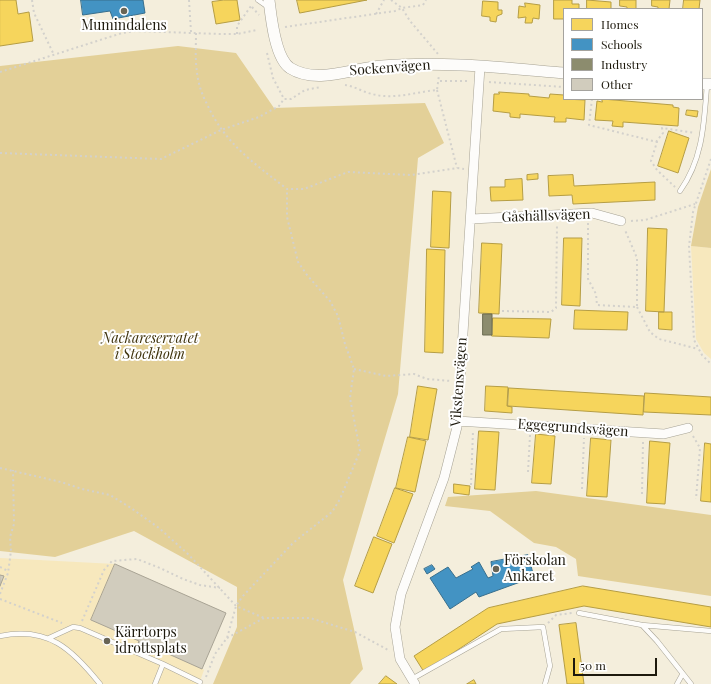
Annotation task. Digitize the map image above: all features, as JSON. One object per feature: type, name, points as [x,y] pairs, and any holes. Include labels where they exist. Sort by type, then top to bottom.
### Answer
[{"type":"street","name":"Sockenvägen","points":[[269,4],[278,51],[289,67],[311,76],[382,66],[453,65],[563,73]]},
{"type":"street","name":"Vikstensvägen","points":[[414,682],[400,658],[395,627],[401,594],[444,478],[457,421],[471,219],[472,169],[483,82],[480,67]]},
{"type":"street","name":"Gåshällsvägen","points":[[471,219],[588,213],[622,221]]},
{"type":"street","name":"Eggegrundsvägen","points":[[457,421],[664,434],[688,428]]},
{"type":"lane","points":[[258,0],[269,4]]},
{"type":"lane","points":[[680,191],[689,179],[704,135],[707,84]]},
{"type":"lane","points":[[579,613],[642,625],[711,631]]},
{"type":"lane","points":[[642,625],[657,641],[682,675],[691,684]]},
{"type":"lane","points":[[49,638],[73,627],[80,628],[202,682]]},
{"type":"lane","points":[[414,682],[501,629],[543,627],[550,666],[545,684]]},
{"type":"lane","points":[[0,636],[29,634],[49,638],[66,648],[82,663],[100,684]]},
{"type":"lane","points":[[155,684],[163,664]]},
{"type":"lane","points":[[677,684],[682,675]]},
{"type":"path","points":[[32,0],[34,13],[54,55]]},
{"type":"path","points":[[189,0],[190,32]]},
{"type":"path","points":[[376,14],[384,0]]},
{"type":"path","points":[[391,0],[402,8],[410,21],[438,52]]},
{"type":"path","points":[[285,27],[395,12],[402,8],[423,5],[426,0]]},
{"type":"path","points":[[237,34],[237,26],[251,6]]},
{"type":"path","points":[[0,72],[122,33],[135,31],[237,34],[257,30]]},
{"type":"path","points":[[196,33],[197,73],[204,97],[214,120],[243,155],[287,189],[304,188],[348,172],[411,175],[457,168],[472,169]]},
{"type":"path","points":[[440,81],[563,87]]},
{"type":"path","points":[[437,90],[457,168]]},
{"type":"path","points":[[0,153],[161,159],[221,130],[259,117],[279,106],[284,99]]},
{"type":"path","points":[[592,100],[589,125],[656,142]]},
{"type":"path","points":[[680,191],[657,170],[651,161],[656,142],[663,133],[662,128],[704,135]]},
{"type":"path","points":[[711,158],[695,204],[688,246],[694,340],[698,349],[711,364]]},
{"type":"path","points":[[202,682],[215,654],[227,638],[236,606],[270,567],[294,543],[324,520],[340,499],[360,450],[350,398],[354,369],[345,344],[338,316],[330,301],[307,276],[298,262],[287,217],[287,189]]},
{"type":"path","points":[[695,204],[645,220],[622,221],[636,258],[637,307],[650,332],[659,339],[698,349]]},
{"type":"path","points":[[588,213],[588,279],[596,294],[597,305],[637,307]]},
{"type":"path","points":[[502,311],[551,312],[556,308],[557,215]]},
{"type":"path","points":[[354,369],[386,376],[414,374],[427,379],[460,381]]},
{"type":"path","points":[[471,485],[474,422]]},
{"type":"path","points":[[528,472],[530,425]]},
{"type":"path","points":[[688,428],[700,448],[696,499]]},
{"type":"path","points":[[582,490],[585,429]]},
{"type":"path","points":[[642,494],[644,432]]},
{"type":"path","points":[[0,468],[110,495],[159,528],[189,555],[236,606],[264,618],[310,618],[355,632],[400,658]]},
{"type":"path","points":[[0,594],[9,571],[11,551],[10,538],[14,524],[13,470]]},
{"type":"path","points":[[80,628],[104,570],[112,561],[137,559],[200,585],[221,588]]},
{"type":"path","points":[[0,567],[9,571]]},
{"type":"path","points":[[0,599],[73,627]]},
{"type":"path","points":[[543,627],[556,615],[579,613]]},
{"type":"path","points":[[227,638],[264,618]]},
{"type":"shaded area","points":[[691,246],[711,248],[711,359],[704,353],[696,339]]},
{"type":"shaded area","name":"Kärrtorps idrottsplats","points":[[0,558],[115,564],[226,613],[202,668],[204,670],[199,684],[0,684]]},
{"type":"green space","name":"Nackareservatet i Stockholm","points":[[178,46],[236,53],[274,108],[425,103],[444,143],[418,158],[398,394],[343,580],[363,669],[350,684],[213,684],[237,627],[237,587],[134,531],[55,557],[0,551],[0,66]]},
{"type":"green space","points":[[711,169],[711,248],[691,246],[698,207]]},
{"type":"green space","points":[[536,491],[711,515],[711,596],[578,576],[576,559],[556,547],[534,543],[490,511],[445,506],[448,497]]},
{"type":"building: Homes","points":[[0,0],[16,0],[18,14],[29,12],[33,41],[0,46]]},
{"type":"building: Homes","points":[[237,0],[240,20],[216,24],[212,2]]},
{"type":"building: Homes","points":[[297,0],[367,0],[300,13]]},
{"type":"building: Homes","points":[[554,0],[572,0],[572,4],[579,4],[579,8],[563,8],[563,19],[554,19]]},
{"type":"building: Homes","points":[[587,0],[611,2],[611,8],[587,8]]},
{"type":"building: Homes","points":[[620,0],[636,0],[636,8],[620,6]]},
{"type":"building: Homes","points":[[652,0],[670,0],[669,8],[658,8],[652,6]]},
{"type":"building: Homes","points":[[684,0],[700,0],[699,8],[683,8]]},
{"type":"building: Homes","points":[[483,1],[498,2],[498,10],[502,10],[502,14],[497,16],[496,22],[490,21],[490,17],[482,16]]},
{"type":"building: Homes","points":[[525,3],[540,5],[539,19],[533,18],[532,23],[525,23],[526,17],[518,18],[519,6],[525,7]]},
{"type":"building: Homes","points":[[499,92],[529,94],[529,96],[549,98],[550,94],[563,95],[563,100],[585,100],[584,120],[566,118],[566,122],[554,122],[555,117],[520,114],[520,118],[510,117],[510,113],[493,111],[494,94],[499,94]]},
{"type":"building: Homes","points":[[602,100],[614,100],[673,105],[673,107],[679,108],[678,126],[623,122],[623,127],[612,126],[613,121],[595,120],[597,101],[602,102]]},
{"type":"building: Homes","points":[[687,110],[698,111],[697,117],[686,115]]},
{"type":"building: Homes","points":[[669,131],[689,138],[678,173],[658,166]]},
{"type":"building: Homes","points":[[538,174],[538,179],[527,180],[527,175]]},
{"type":"building: Homes","points":[[573,175],[574,186],[655,182],[655,200],[573,204],[572,195],[549,196],[548,176]]},
{"type":"building: Homes","points":[[522,179],[523,200],[491,201],[490,187],[505,187],[505,180]]},
{"type":"building: Homes","points":[[433,191],[451,192],[449,248],[431,247]]},
{"type":"building: Homes","points":[[648,228],[667,229],[664,312],[646,311]]},
{"type":"building: Homes","points":[[564,238],[582,238],[580,306],[562,305]]},
{"type":"building: Homes","points":[[482,243],[502,244],[499,314],[479,313]]},
{"type":"building: Homes","points":[[427,249],[445,250],[443,353],[425,352]]},
{"type":"building: Homes","points":[[575,310],[628,312],[627,330],[574,329]]},
{"type":"building: Homes","points":[[659,312],[672,312],[672,330],[659,329]]},
{"type":"building: Homes","points":[[493,318],[551,319],[549,338],[492,336]]},
{"type":"building: Homes","points":[[418,386],[437,389],[428,440],[410,437]]},
{"type":"building: Homes","points":[[486,386],[508,387],[507,406],[512,407],[512,413],[485,411]]},
{"type":"building: Homes","points":[[509,388],[644,396],[643,415],[508,406]]},
{"type":"building: Homes","points":[[645,393],[711,397],[711,415],[644,412]]},
{"type":"building: Homes","points":[[479,431],[499,432],[495,490],[475,489]]},
{"type":"building: Homes","points":[[536,434],[555,436],[551,484],[532,483]]},
{"type":"building: Homes","points":[[408,437],[426,441],[415,492],[396,488]]},
{"type":"building: Homes","points":[[591,438],[611,440],[607,497],[587,496]]},
{"type":"building: Homes","points":[[650,441],[670,443],[665,504],[647,503]]},
{"type":"building: Homes","points":[[705,443],[711,444],[711,502],[701,501]]},
{"type":"building: Homes","points":[[454,484],[470,486],[469,495],[454,493]]},
{"type":"building: Homes","points":[[395,488],[413,494],[394,543],[377,536]]},
{"type":"building: Homes","points":[[374,537],[392,544],[373,593],[355,586]]},
{"type":"building: Homes","points":[[583,586],[711,607],[711,627],[584,606],[497,624],[424,672],[414,656],[488,608]]},
{"type":"building: Homes","points":[[576,623],[584,684],[567,684],[559,625]]},
{"type":"building: Homes","points":[[386,676],[397,684],[379,684]]},
{"type":"building: Homes","points":[[474,680],[476,684],[467,684]]},
{"type":"building: Schools","points":[[81,0],[143,0],[145,13],[113,19],[110,11],[83,15]]},
{"type":"building: Schools","points":[[528,555],[534,577],[479,597],[476,592],[450,609],[430,578],[448,567],[456,578],[473,569],[471,567],[479,562],[488,578],[493,576],[491,562]]},
{"type":"building: Schools","points":[[432,565],[435,569],[427,574],[424,569]]},
{"type":"building: Industry","points":[[483,314],[492,314],[492,335],[483,335]]},
{"type":"building: Other","points":[[115,564],[226,613],[202,669],[153,647],[150,654],[136,648],[139,641],[91,620]]},
{"type":"building: Other","points":[[0,575],[4,576],[0,586]]},
{"type":"place","name":"Mumindalens","points":[[124,11]]},
{"type":"place","name":"Förskolan Ankaret","points":[[496,569]]},
{"type":"place","name":"Kärrtorps idrottsplats","points":[[107,641]]}]
